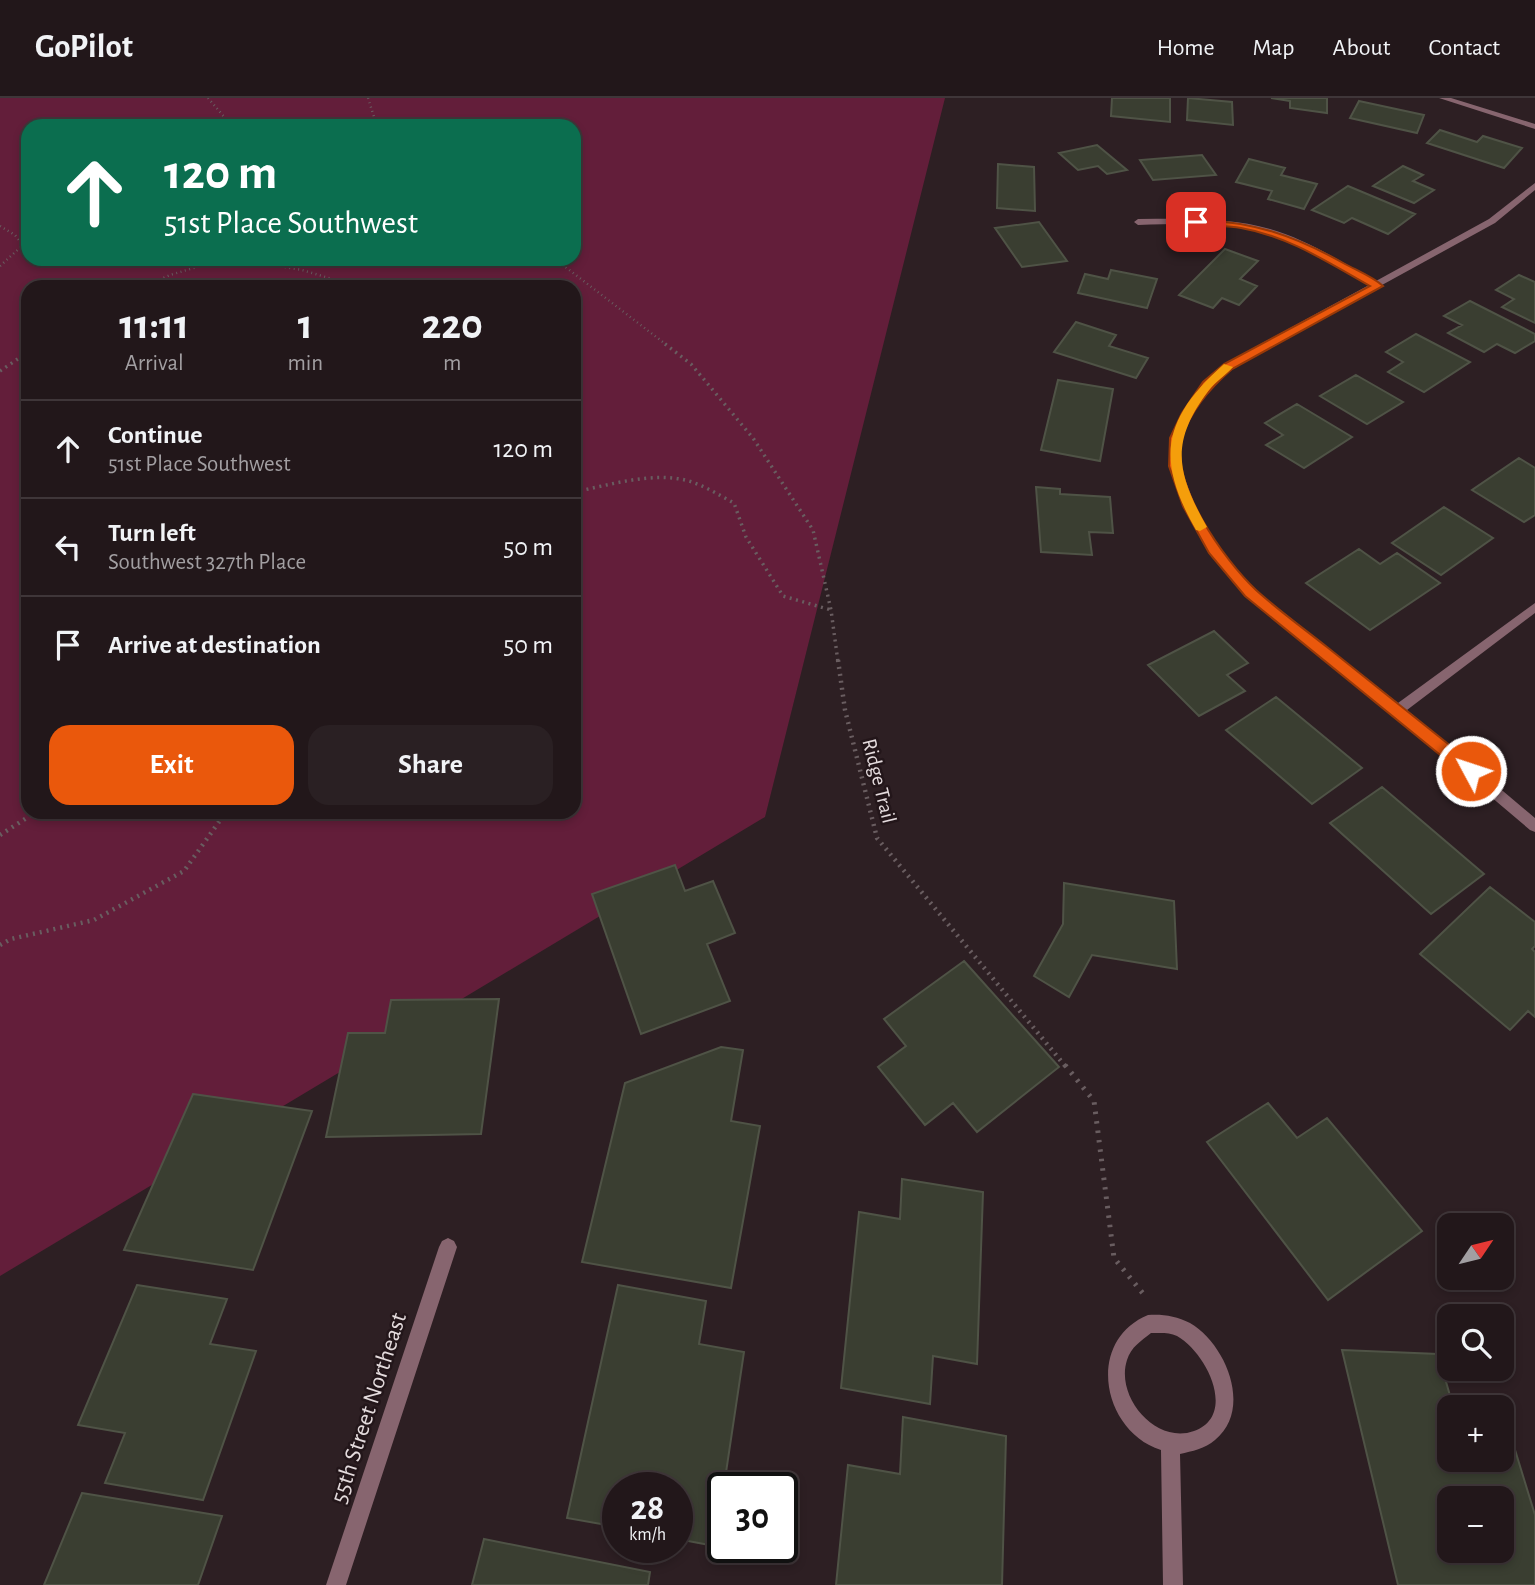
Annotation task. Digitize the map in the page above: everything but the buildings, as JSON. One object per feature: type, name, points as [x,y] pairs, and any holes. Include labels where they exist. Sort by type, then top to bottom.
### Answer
[{"type":"street","points":[[1443,98],[1535,127]]},
{"type":"street","points":[[1535,186],[1492,221],[1228,366],[1207,385],[1188,413],[1176,438],[1175,466],[1189,506],[1213,550],[1250,593],[1398,710],[1535,826]]},
{"type":"street","points":[[1138,222],[1241,225],[1273,233],[1312,249],[1378,286]]},
{"type":"street","points":[[1398,710],[1535,607]]},
{"type":"street","name":"55th Street Northeast","points":[[336,1585],[448,1247]]},
{"type":"street","points":[[1148,1324],[1168,1324],[1188,1332],[1206,1349],[1219,1370],[1224,1394],[1220,1418],[1209,1434],[1191,1444],[1170,1444],[1149,1435],[1131,1417],[1119,1394],[1115,1371],[1120,1349],[1131,1333],[1148,1324]]},
{"type":"street","points":[[1170,1444],[1173,1585]]},
{"type":"path","points":[[208,98],[226,119]]},
{"type":"path","points":[[369,98],[375,119]]},
{"type":"path","points":[[0,226],[15,235],[21,242]]},
{"type":"path","points":[[0,266],[21,247]]},
{"type":"path","points":[[159,280],[200,266]]},
{"type":"path","points":[[278,266],[336,280]]},
{"type":"path","name":"Ridge Trail","points":[[564,266],[691,363],[753,438],[813,530],[831,610],[845,710],[877,838],[1094,1101],[1114,1258],[1168,1324]]},
{"type":"path","points":[[0,371],[21,357]]},
{"type":"path","points":[[581,491],[623,482],[678,479],[706,488],[734,503],[746,537],[783,596],[831,610]]},
{"type":"path","points":[[0,835],[25,819]]},
{"type":"path","points":[[0,945],[11,939],[94,920],[184,871],[221,819]]},
{"type":"shaded area","points":[[0,98],[945,98],[765,817],[0,1276]]},
{"type":"slow traffic","points":[[1200,527],[1189,506],[1175,466],[1176,438],[1188,413],[1207,385],[1227,367]]},
{"type":"route","points":[[1196,222],[1241,225],[1273,233],[1312,249],[1378,286],[1228,366],[1207,385],[1188,413],[1176,438],[1175,466],[1189,506],[1213,550],[1250,593],[1471,771]]}]
